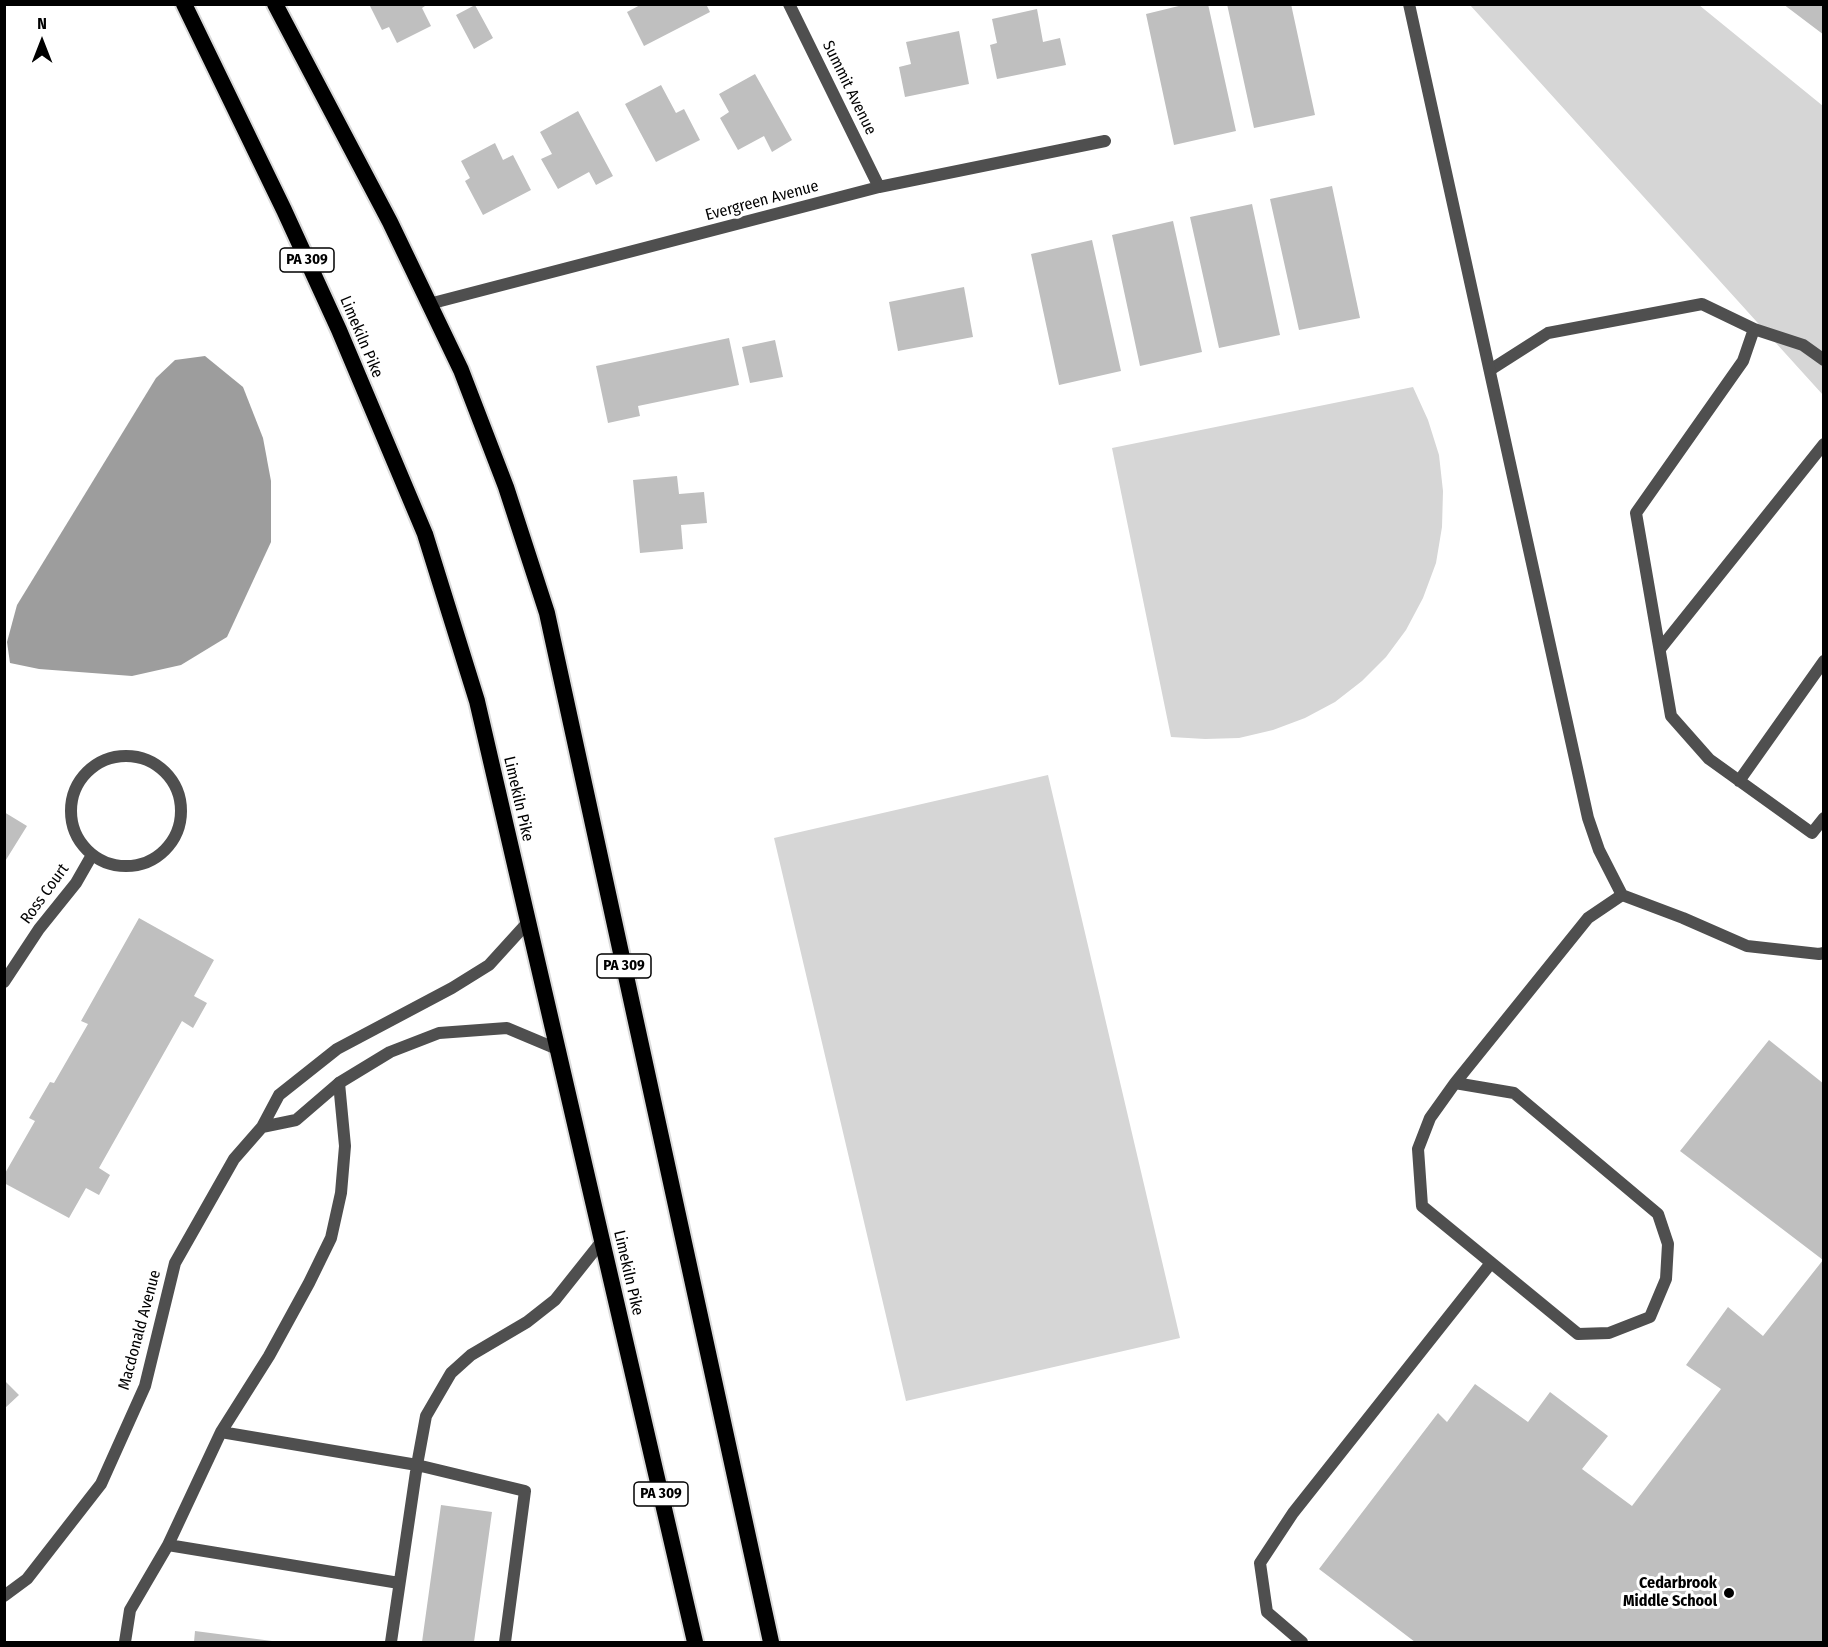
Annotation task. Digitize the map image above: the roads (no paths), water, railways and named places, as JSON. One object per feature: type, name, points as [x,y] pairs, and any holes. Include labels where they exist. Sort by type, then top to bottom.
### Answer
[{"type":"highway","name":"Limekiln Pike","points":[[184,4],[294,230],[339,330],[424,534],[477,701],[695,1642]]},
{"type":"highway","name":"PA 309","points":[[275,4],[390,222],[461,370],[506,487],[547,613],[771,1642]]},
{"type":"street","name":"Summit Avenue","points":[[789,4],[879,187]]},
{"type":"street","points":[[1409,4],[1588,818],[1599,850],[1622,895],[1747,946],[1824,953]]},
{"type":"street","name":"Evergreen Avenue","points":[[429,304],[879,187],[1105,141]]},
{"type":"street","points":[[1490,370],[1548,333],[1702,304],[1754,329],[1803,345],[1824,360]]},
{"type":"street","points":[[1754,329],[1743,361],[1636,513],[1671,716],[1709,759],[1812,833],[1824,818]]},
{"type":"street","points":[[1660,649],[1824,444]]},
{"type":"street","points":[[1739,781],[1824,661]]},
{"type":"street","points":[[118,756],[136,756],[156,764],[169,774],[181,796],[182,823],[171,846],[158,858],[139,866],[119,867],[105,863],[92,855],[83,847],[71,820],[72,799],[76,787],[85,774],[96,765],[118,756]]},
{"type":"street","name":"Ross Court","points":[[4,982],[39,929],[76,883],[92,855]]},
{"type":"street","points":[[1455,1083],[1514,1093],[1659,1214],[1668,1244],[1666,1278],[1650,1317],[1609,1333],[1578,1334],[1422,1206],[1418,1149],[1430,1118],[1455,1083],[1588,918],[1622,895]]},
{"type":"street","name":"Macdonald Avenue","points":[[4,1596],[27,1579],[101,1484],[145,1386],[175,1263],[234,1159],[262,1127],[279,1095],[338,1049],[452,988],[489,965],[529,921]]},
{"type":"street","points":[[262,1127],[296,1120],[339,1083],[390,1052],[439,1033],[507,1028],[557,1049]]},
{"type":"street","points":[[125,1642],[130,1610],[168,1545],[221,1432],[269,1356],[331,1238],[341,1193],[345,1146],[339,1083]]},
{"type":"street","points":[[391,1642],[426,1416],[451,1373],[471,1354],[527,1322],[555,1300],[602,1240]]},
{"type":"street","points":[[1302,1642],[1267,1612],[1260,1563],[1293,1513],[1491,1263]]},
{"type":"street","points":[[221,1432],[417,1465],[525,1491],[505,1642]]},
{"type":"street","points":[[168,1545],[399,1583]]},
{"type":"place","name":"Cedarbrook Middle School","points":[[1729,1593]]}]
